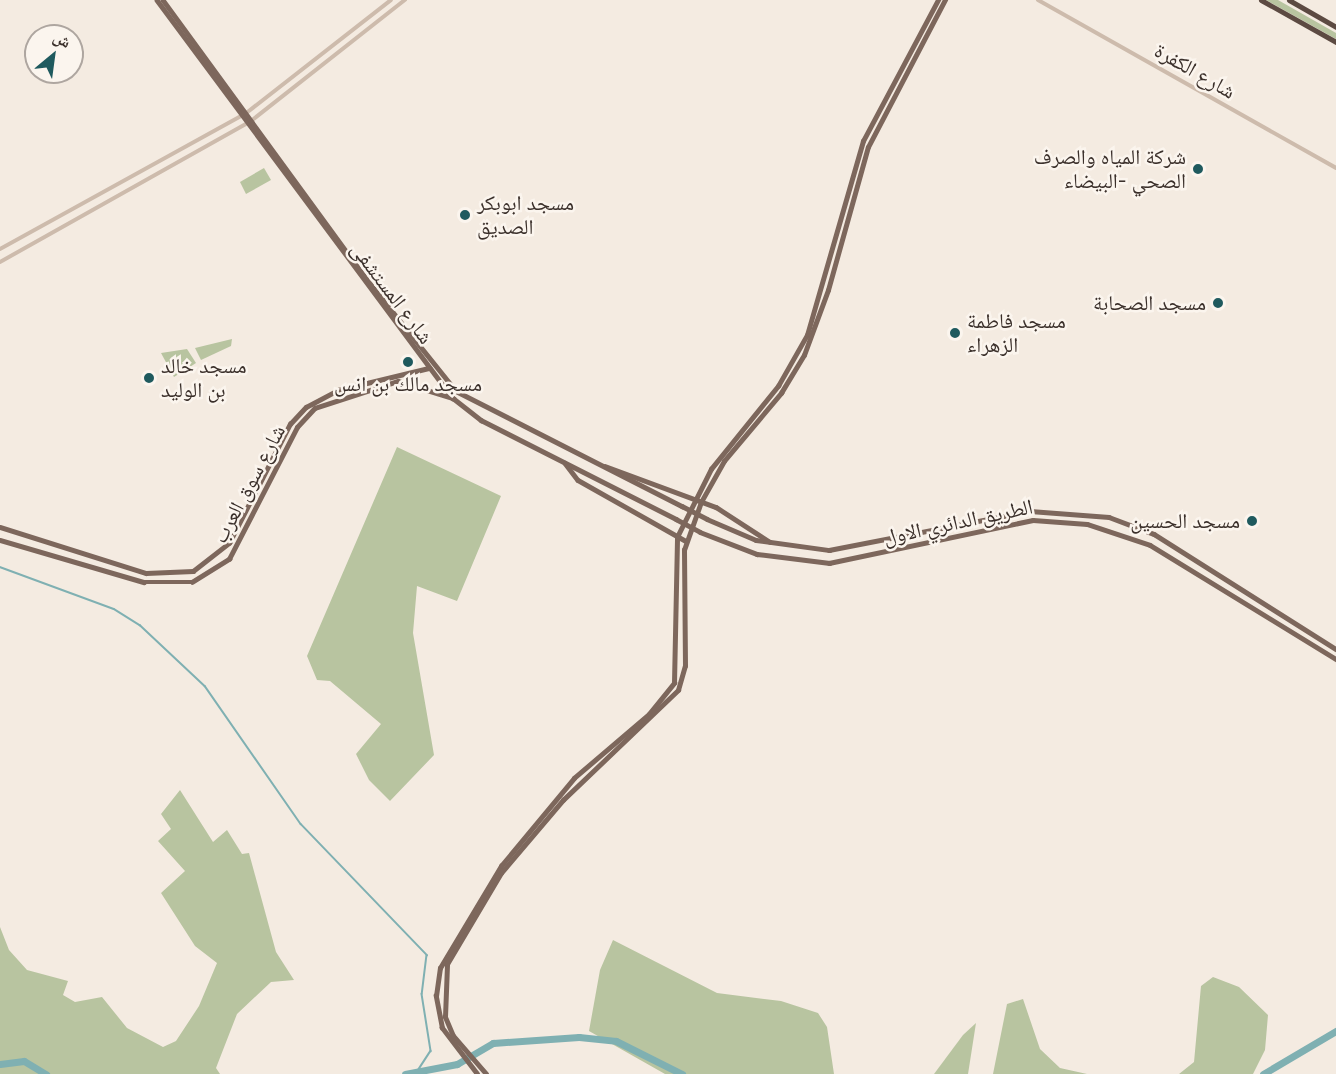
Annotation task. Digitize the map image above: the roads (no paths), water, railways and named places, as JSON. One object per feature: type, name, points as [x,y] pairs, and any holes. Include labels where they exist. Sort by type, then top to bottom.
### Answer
[{"type":"highway","points":[[1261,0],[1336,42]]},
{"type":"highway","points":[[1289,0],[1336,27]]},
{"type":"main road","name":"شارع المستشفى","points":[[157,0],[243,115]]},
{"type":"main road","name":"شارع المستشفى","points":[[163,0],[248,122],[427,368],[453,398],[539,450],[676,519]]},
{"type":"main road","points":[[477,1074],[459,1055],[442,1028],[436,983],[474,910],[506,863],[574,778],[649,714],[674,683],[677,537],[694,499],[717,461],[767,405],[797,354],[816,310],[862,141],[938,0]]},
{"type":"main road","points":[[506,863],[580,781],[656,716],[678,690],[686,666],[686,541],[701,502],[724,461],[767,405],[812,336],[868,147],[945,0]]},
{"type":"main road","name":"شارع المستشفى","points":[[248,122],[437,371],[464,398],[707,519]]},
{"type":"main road","points":[[0,527],[146,573],[193,570],[229,543],[290,424],[306,407],[338,390],[427,368],[437,371]]},
{"type":"main road","name":"شارع سوق العرب","points":[[0,540],[144,582],[192,582],[229,559],[297,427],[315,408],[398,381],[453,398]]},
{"type":"main road","points":[[539,450],[544,438]]},
{"type":"main road","points":[[565,463],[578,480],[686,541]]},
{"type":"main road","points":[[593,463],[701,502],[772,544]]},
{"type":"main road","name":"الطريق الدائري الاول","points":[[707,519],[772,544],[846,548],[1041,509],[1127,523],[1189,555],[1336,648]]},
{"type":"main road","name":"الطريق الدائري الاول","points":[[676,519],[700,532],[757,554],[829,562],[1033,520],[1087,524],[1124,534],[1183,564],[1336,659]]},
{"type":"main road","points":[[1124,534],[1127,523]]},
{"type":"main road","points":[[1183,564],[1189,555]]},
{"type":"main road","points":[[1318,648],[1323,640]]},
{"type":"main road","points":[[474,910],[447,964],[442,984],[445,1017],[465,1052],[486,1074]]},
{"type":"street","points":[[0,249],[243,115],[391,0]]},
{"type":"street","points":[[0,262],[248,122],[405,0]]},
{"type":"street","name":"شارع الكفرة","points":[[1038,0],[1336,168]]},
{"type":"waterway","points":[[0,567],[114,609],[140,625],[205,686],[301,824],[427,955],[422,994],[431,1051],[418,1071]]},
{"type":"waterway","points":[[1263,1074],[1336,1031]]},
{"type":"waterway","points":[[405,1074],[457,1064],[493,1043],[579,1037],[616,1041],[682,1074]]},
{"type":"waterway","points":[[0,1064],[24,1061],[46,1074]]},
{"type":"place","name":"شركة المياه والصرف الصحي -البيضاء","points":[[1198,169]]},
{"type":"place","name":"مسجد ابوبكر الصديق","points":[[465,215]]},
{"type":"place","name":"مسجد الصحابة","points":[[1218,303]]},
{"type":"place","name":"مسجد فاطمة الزهراء","points":[[955,333]]},
{"type":"place","name":"مسجد مالك بن انس","points":[[408,362]]},
{"type":"place","name":"مسجد خالد بن الوليد","points":[[149,378]]},
{"type":"place","name":"مسجد الحسين","points":[[1252,521]]}]
